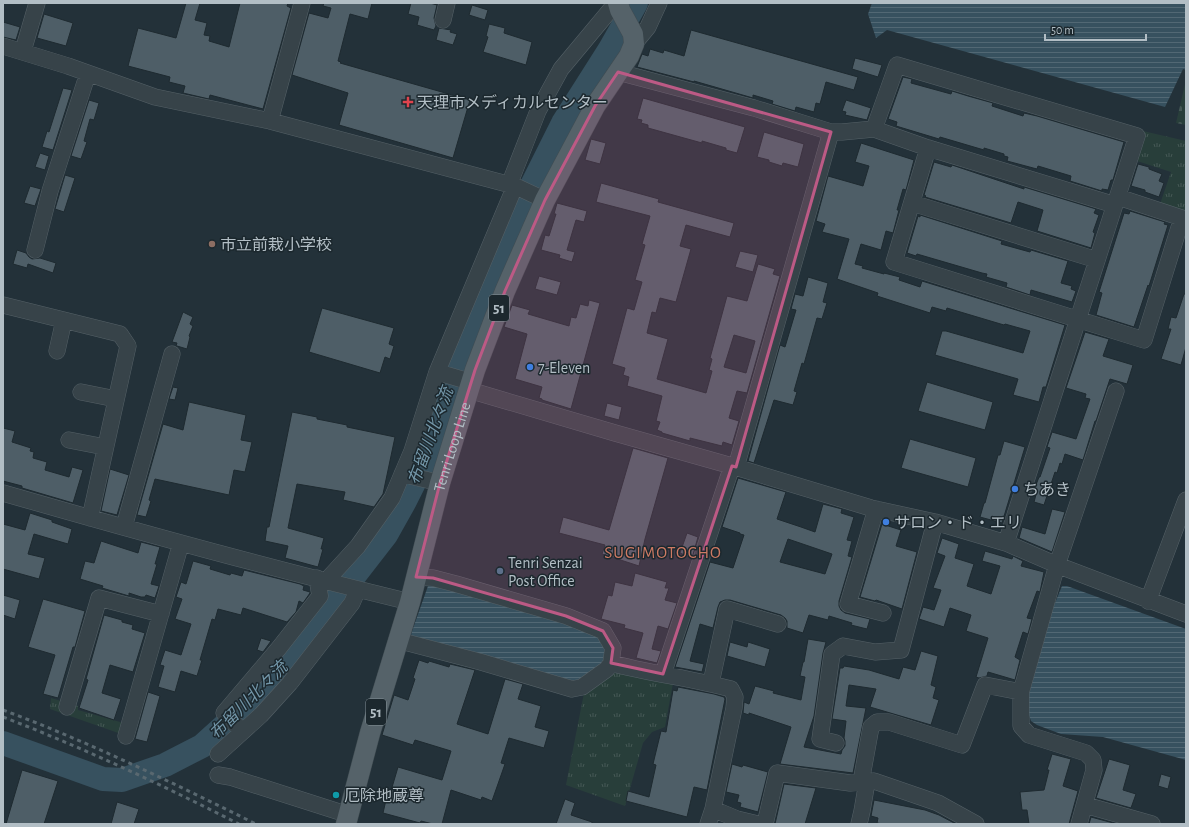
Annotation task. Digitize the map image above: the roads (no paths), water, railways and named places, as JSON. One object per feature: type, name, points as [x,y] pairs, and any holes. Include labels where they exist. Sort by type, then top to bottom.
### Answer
[{"type":"main road","points":[[618,5],[634,39]]},
{"type":"main road","name":"Tenri Loop Line","points":[[350,821],[370,733],[397,640],[410,602],[440,483],[470,386],[505,291],[545,200],[595,106],[629,56],[634,39]]},
{"type":"street","points":[[23,51],[37,3]]},
{"type":"street","points":[[270,121],[302,3]]},
{"type":"street","points":[[443,20],[447,3]]},
{"type":"street","points":[[634,39],[648,27],[659,3]]},
{"type":"street","points":[[242,732],[224,713],[279,648],[320,596],[324,580],[358,546],[392,498],[412,451],[437,372],[512,185],[538,111],[561,69],[618,5]]},
{"type":"street","points":[[3,46],[23,51],[155,97],[270,121],[512,185],[545,200]]},
{"type":"street","points":[[874,129],[897,65],[1137,136],[1006,543]]},
{"type":"street","points":[[618,72],[754,108],[831,132],[874,129],[928,148],[1182,218],[1182,234],[1144,340],[894,262],[928,148]]},
{"type":"street","points":[[35,250],[50,191],[88,73]]},
{"type":"street","points":[[663,674],[734,467],[831,132]]},
{"type":"street","points":[[912,203],[1098,260]]},
{"type":"street","points":[[3,305],[120,334],[128,346],[90,518]]},
{"type":"street","points":[[57,350],[64,320]]},
{"type":"street","points":[[124,528],[172,354]]},
{"type":"street","points":[[437,372],[470,386],[615,434],[876,509],[935,522],[1006,543],[1148,601],[1186,614]]},
{"type":"street","points":[[1079,824],[1094,770],[1093,760],[1086,753],[1029,735],[1021,726],[1021,692],[1057,565],[1116,391]]},
{"type":"street","points":[[82,392],[116,399]]},
{"type":"street","points":[[70,440],[105,447]]},
{"type":"street","points":[[402,474],[440,483]]},
{"type":"street","points":[[3,493],[124,528],[410,602]]},
{"type":"street","points":[[1148,601],[1186,500]]},
{"type":"street","points":[[876,509],[848,604],[883,613]]},
{"type":"street","points":[[836,743],[820,739],[832,654],[843,646],[875,652],[901,650],[935,522]]},
{"type":"street","points":[[126,736],[182,543]]},
{"type":"street","points":[[397,640],[481,662],[572,689],[582,687],[607,669],[611,662],[612,648],[603,631],[566,616],[529,605],[433,578],[416,577]]},
{"type":"street","points":[[218,754],[262,715],[290,683],[352,603],[358,589]]},
{"type":"street","points":[[67,707],[99,598],[161,614]]},
{"type":"street","points":[[711,683],[727,609],[778,624]]},
{"type":"street","points":[[611,662],[639,670],[711,683],[731,689],[735,697],[734,708],[711,817],[737,819],[758,824]]},
{"type":"street","points":[[858,824],[862,811],[871,727],[877,722],[889,722],[962,745],[985,685],[1021,692]]},
{"type":"street","points":[[765,824],[777,773],[850,783],[874,781],[938,803],[976,824]]},
{"type":"street","points":[[218,774],[350,821]]},
{"type":"street","points":[[1085,805],[1152,824]]},
{"type":"water","points":[[872,3],[1186,3],[1186,70],[1183,69],[1165,107],[887,30],[876,38],[868,14]]},
{"type":"water","points":[[428,586],[451,586],[599,635],[608,649],[605,663],[574,684],[414,640],[411,634]]},
{"type":"water","points":[[1062,586],[1067,586],[1186,629],[1186,760],[1103,737],[1061,734],[1037,725],[1031,721],[1027,709],[1027,700],[1051,605],[1055,603]]},
{"type":"waterway","name":"布留川北々流","points":[[3,743],[103,779],[122,780],[165,765],[202,746],[244,708],[286,664],[386,535],[405,501],[424,463],[461,348],[521,207],[563,123],[610,49],[636,3]]},
{"type":"railway","points":[[3,710],[99,749],[256,824]]},
{"type":"railway","points":[[3,717],[63,741],[181,795],[239,824]]},
{"type":"place","name":"天理市メディカルセンター","points":[[408,102]]},
{"type":"place","name":"市立前栽小学校","points":[[212,244]]},
{"type":"place","name":"7-Eleven","points":[[530,367]]},
{"type":"place","name":"ちあき","points":[[1015,489]]},
{"type":"place","name":"サロン・ド・エリ","points":[[886,522]]},
{"type":"place","name":"Tenri Senzai Post Office","points":[[500,571]]},
{"type":"place","name":"厄除地蔵尊","points":[[336,795]]},
{"type":"district","name":"SUGIMOTOCHO","points":[[663,552]]}]
